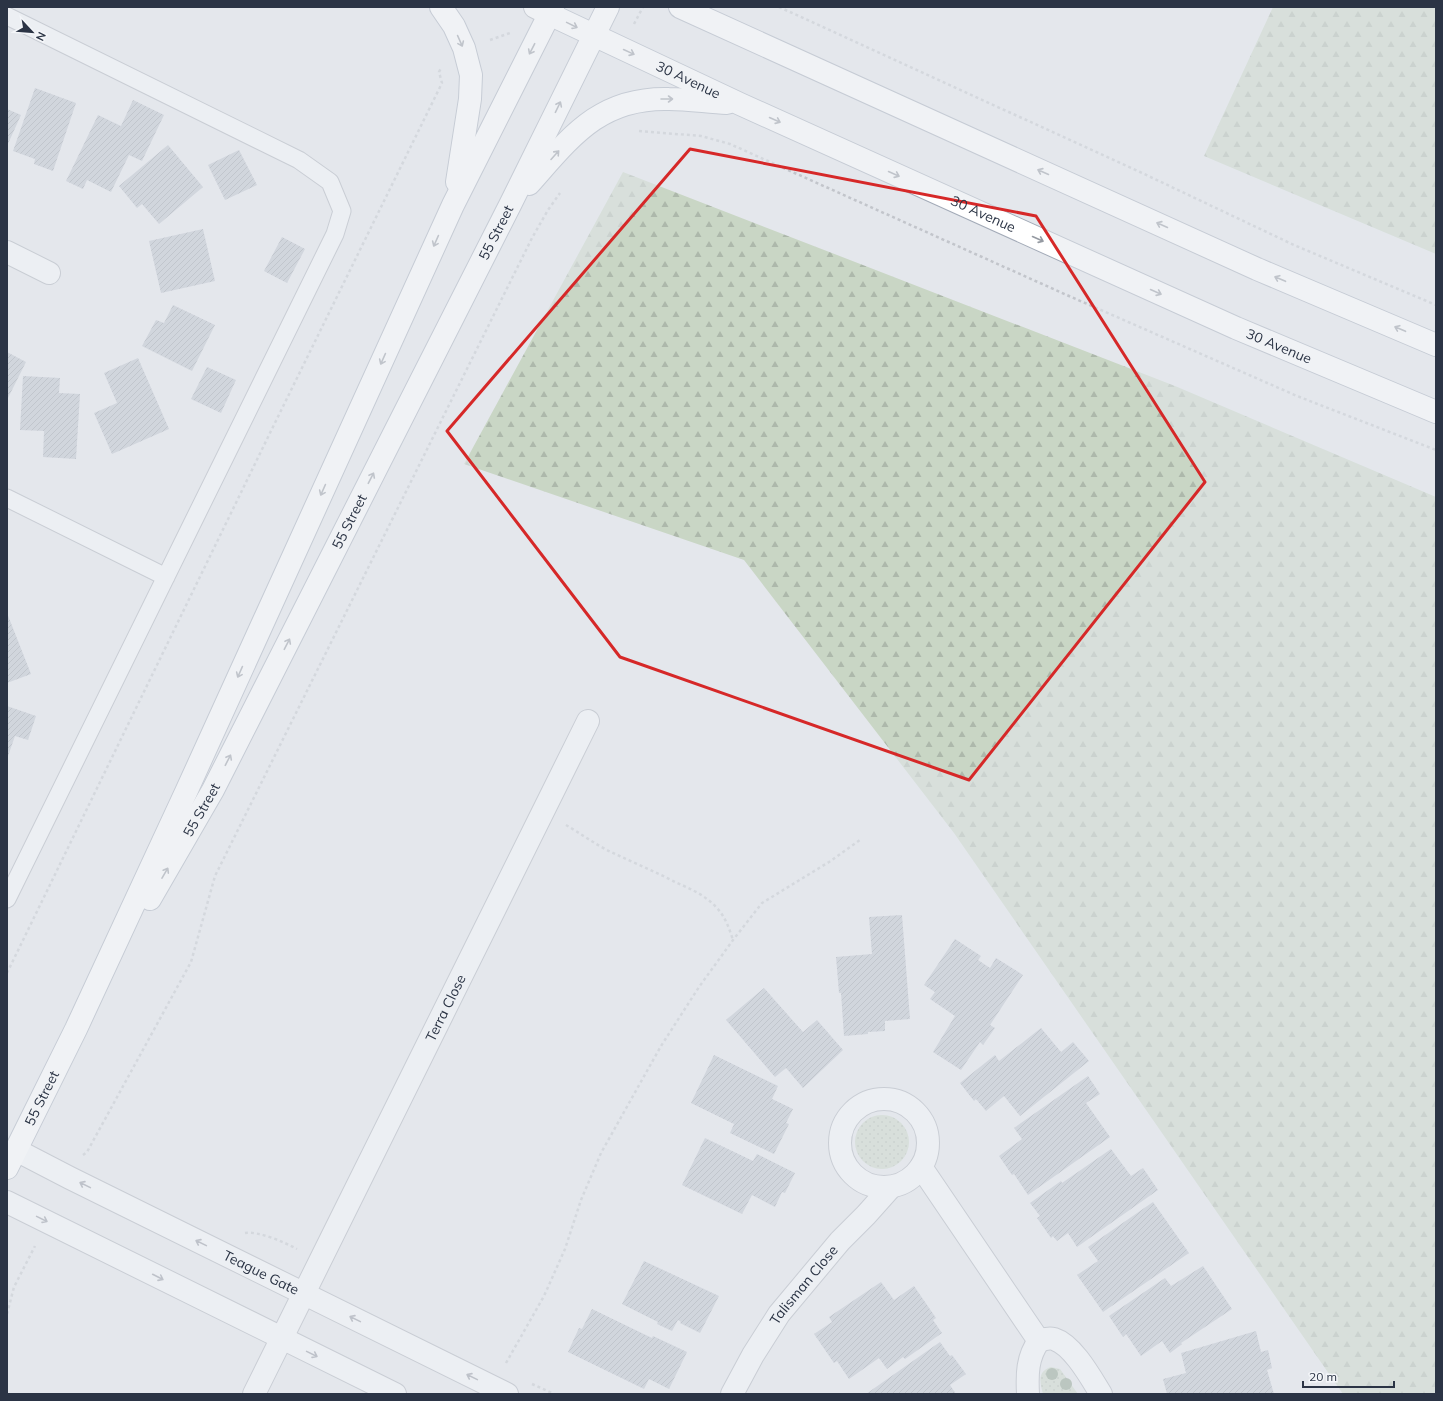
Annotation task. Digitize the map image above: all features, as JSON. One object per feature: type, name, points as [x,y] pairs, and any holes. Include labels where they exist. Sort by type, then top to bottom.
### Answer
[{"type":"main road","points":[[441,7],[454,26],[464,48],[472,75],[470,99],[452,205]]},
{"type":"main road","name":"55 Street","points":[[76,1029],[213,790],[510,205],[608,7]]},
{"type":"main road","points":[[680,7],[1257,269],[1436,344]]},
{"type":"main road","name":"55 Street","points":[[12,1159],[76,1029],[186,792],[452,205],[546,9]]},
{"type":"main road","name":"30 Avenue","points":[[546,9],[594,36],[740,104],[1236,328],[1436,412]]},
{"type":"main road","points":[[510,205],[563,146],[592,120],[612,108],[633,102],[668,99],[740,104]]},
{"type":"street","points":[[7,252],[49,273]]},
{"type":"street","name":"Terra Close","points":[[254,1394],[588,721]]},
{"type":"street","points":[[889,1099],[904,1103],[916,1112],[924,1124],[928,1139],[927,1154],[921,1167],[913,1177],[903,1184],[891,1187],[876,1187],[861,1181],[850,1172],[843,1159],[840,1144],[842,1129],[849,1116],[860,1106],[874,1100],[889,1099]]},
{"type":"street","name":"Teague Gate","points":[[12,1159],[304,1294],[507,1394]]},
{"type":"street","points":[[921,1167],[1039,1341]]},
{"type":"street","name":"Talisman Close","points":[[732,1394],[753,1355],[779,1314],[840,1241],[891,1187]]},
{"type":"street","points":[[7,1202],[395,1394]]},
{"type":"street","points":[[1028,1394],[1027,1377],[1031,1355],[1039,1341],[1046,1339],[1054,1339],[1069,1349],[1101,1394]]},
{"type":"lane","points":[[7,16],[299,160],[330,182],[342,211],[335,234],[7,899]]},
{"type":"lane","points":[[7,498],[166,578]]},
{"type":"path","points":[[779,7],[1140,172],[1294,245],[1436,305]]},
{"type":"path","points":[[7,972],[442,83],[439,72],[449,55],[464,48],[510,33]]},
{"type":"path","points":[[612,108],[622,129],[701,136],[730,144],[1069,296],[1297,396],[1436,450]]},
{"type":"path","points":[[82,1156],[88,1152],[190,962],[215,876],[532,238],[561,191]]},
{"type":"path","points":[[543,812],[610,851],[707,899],[717,908],[724,918],[733,940]]},
{"type":"path","points":[[502,1369],[540,1302],[562,1256],[581,1200],[600,1153],[682,1011],[733,940],[762,903],[828,862],[860,840]]},
{"type":"path","points":[[7,1314],[14,1287],[36,1244]]},
{"type":"highlighted area","points":[[690,149],[1036,216],[1205,482],[969,780],[620,657],[447,431]]},
{"type":"green space","points":[[1273,7],[1436,7],[1436,254],[1204,156]]},
{"type":"green space","points":[[623,172],[1175,386],[1436,497],[1436,1394],[1343,1394],[954,833],[744,560],[464,464]]},
{"type":"green space","points":[[877,1115],[887,1115],[897,1119],[905,1127],[909,1137],[909,1147],[905,1157],[897,1165],[887,1169],[877,1169],[867,1165],[859,1157],[855,1147],[855,1137],[859,1127],[867,1119]]},
{"type":"green space","points":[[1051,1367],[1060,1369],[1078,1394],[1043,1394],[1041,1386],[1042,1374],[1043,1371]]},
{"type":"building","points":[[35,88],[76,103],[53,171],[34,164],[35,159],[13,151]]},
{"type":"building","points":[[133,100],[164,115],[142,161],[129,155],[111,192],[87,180],[83,189],[66,181],[98,115],[121,126]]},
{"type":"building","points":[[7,109],[21,115],[7,146]]},
{"type":"building","points":[[168,145],[203,187],[159,224],[142,204],[137,208],[119,186]]},
{"type":"building","points":[[239,150],[257,185],[225,200],[208,165]]},
{"type":"building","points":[[203,229],[215,281],[161,293],[149,241]]},
{"type":"building","points":[[282,237],[305,249],[287,283],[264,271]]},
{"type":"building","points":[[173,305],[215,325],[192,371],[142,346],[156,320],[164,323]]},
{"type":"building","points":[[7,352],[26,362],[7,400]]},
{"type":"building","points":[[138,358],[169,429],[112,454],[94,413],[117,403],[104,373]]},
{"type":"building","points":[[207,367],[236,380],[221,413],[191,399]]},
{"type":"building","points":[[23,376],[60,378],[59,393],[80,394],[76,459],[43,457],[44,431],[20,430]]},
{"type":"building","points":[[7,613],[31,674],[7,683]]},
{"type":"building","points":[[7,706],[36,716],[28,740],[15,736],[7,759]]},
{"type":"building","points":[[902,915],[910,1019],[885,1021],[885,1031],[844,1036],[841,993],[839,993],[836,957],[872,954],[869,917]]},
{"type":"building","points":[[955,939],[981,956],[978,960],[990,968],[996,958],[1023,975],[990,1025],[995,1028],[983,1045],[980,1042],[961,1070],[933,1052],[955,1016],[930,999],[935,992],[924,985]]},
{"type":"building","points":[[764,988],[803,1032],[817,1020],[843,1050],[803,1088],[786,1068],[775,1077],[726,1020]]},
{"type":"building","points":[[1041,1028],[1061,1052],[1073,1042],[1089,1061],[1020,1116],[1004,1096],[986,1111],[976,1099],[974,1101],[960,1083],[995,1055],[999,1061]]},
{"type":"building","points":[[714,1055],[778,1086],[772,1099],[793,1109],[786,1123],[789,1124],[774,1154],[730,1133],[734,1124],[691,1103]]},
{"type":"building","points":[[1088,1076],[1100,1094],[1086,1103],[1110,1137],[1028,1195],[1014,1174],[1012,1175],[999,1156],[1022,1139],[1014,1128]]},
{"type":"building","points":[[705,1138],[753,1161],[757,1154],[795,1173],[785,1193],[782,1192],[775,1207],[752,1195],[742,1214],[682,1185]]},
{"type":"building","points":[[1111,1149],[1131,1176],[1143,1168],[1158,1190],[1077,1247],[1068,1233],[1057,1241],[1053,1236],[1051,1238],[1037,1218],[1040,1216],[1030,1203]]},
{"type":"building","points":[[1153,1202],[1189,1253],[1103,1312],[1077,1275],[1098,1261],[1088,1247]]},
{"type":"building","points":[[644,1261],[719,1296],[700,1333],[680,1323],[681,1322],[678,1320],[672,1331],[657,1324],[658,1322],[622,1304]]},
{"type":"building","points":[[1203,1266],[1232,1309],[1181,1343],[1182,1344],[1170,1353],[1162,1341],[1141,1356],[1126,1334],[1123,1337],[1109,1316],[1165,1278],[1171,1286]]},
{"type":"building","points":[[881,1282],[894,1300],[914,1286],[936,1318],[933,1320],[942,1333],[905,1359],[903,1357],[887,1369],[879,1358],[849,1379],[837,1361],[834,1363],[814,1334],[832,1322],[829,1317]]},
{"type":"building","points":[[592,1309],[652,1338],[653,1336],[687,1352],[669,1389],[649,1379],[644,1389],[568,1352],[579,1328],[582,1329]]},
{"type":"building","points":[[1256,1331],[1261,1352],[1268,1350],[1272,1368],[1267,1370],[1274,1394],[1167,1394],[1163,1379],[1186,1373],[1181,1353]]},
{"type":"building","points":[[940,1342],[966,1374],[950,1385],[956,1394],[866,1394]]}]
